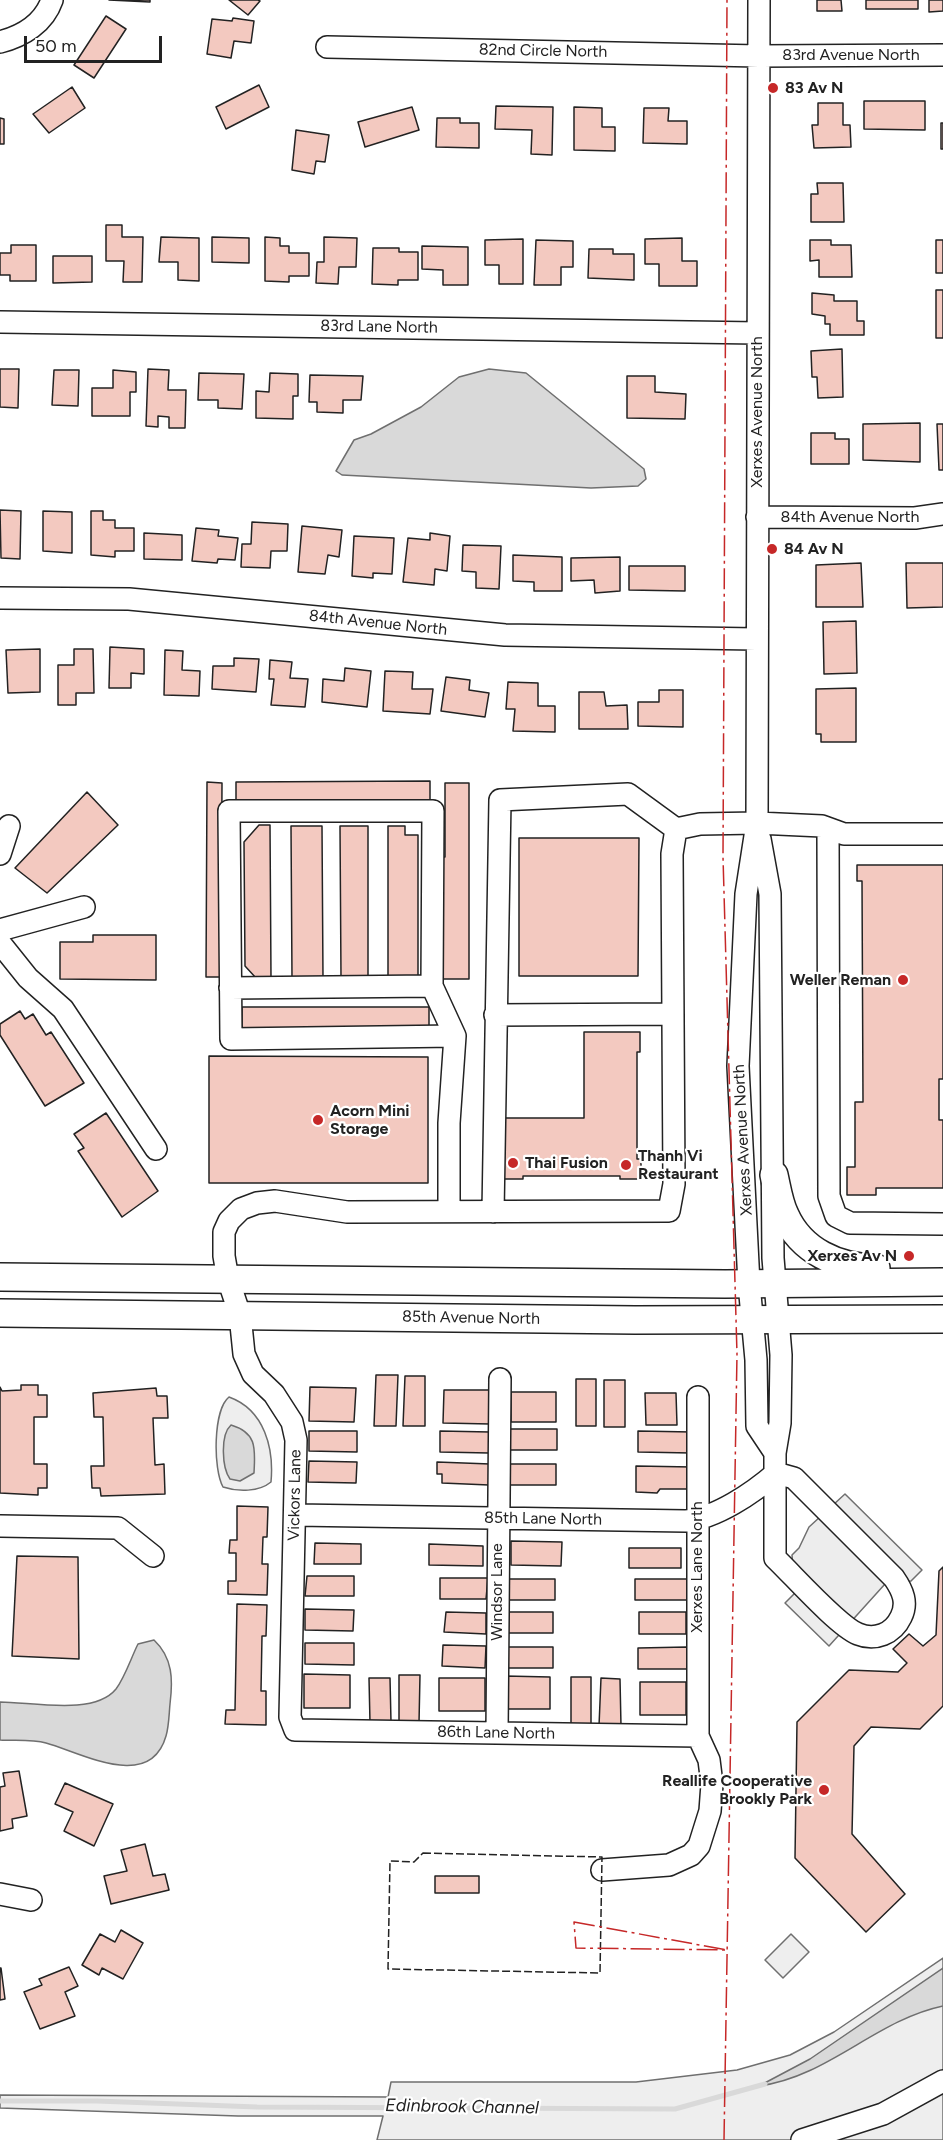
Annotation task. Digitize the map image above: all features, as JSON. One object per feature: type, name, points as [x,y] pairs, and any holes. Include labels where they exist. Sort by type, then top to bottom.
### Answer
[{"type":"main road","points":[[774,1174],[784,1215],[795,1232],[820,1254],[842,1265],[860,1268],[943,1267]]},
{"type":"main road","points":[[0,1277],[762,1284],[943,1282]]},
{"type":"main road","name":"85th Avenue North","points":[[0,1312],[765,1320],[943,1319]]},
{"type":"street","points":[[0,42],[38,24],[52,0]]},
{"type":"street","name":"Xerxes Avenue North","points":[[759,0],[757,823],[746,894],[738,1066],[765,1320],[781,1355],[780,1423],[775,1463],[775,1558],[857,1634],[880,1636],[887,1632],[897,1624],[903,1611],[902,1589],[894,1578],[794,1478],[775,1463]]},
{"type":"street","name":"82nd Circle North","points":[[327,47],[759,56]]},
{"type":"street","name":"83rd Avenue North","points":[[759,56],[943,55]]},
{"type":"street","name":"83rd Lane North","points":[[0,322],[758,333]]},
{"type":"street","name":"84th Avenue North","points":[[757,517],[915,518],[943,514]]},
{"type":"street","name":"84th Avenue North","points":[[0,597],[129,598],[505,635],[756,639]]},
{"type":"street","points":[[493,1212],[500,800],[628,794],[676,830]]},
{"type":"street","points":[[448,1211],[449,1123],[455,1036],[432,986],[433,811],[229,811],[231,1039],[455,1036]]},
{"type":"street","points":[[676,830],[700,824],[757,823],[828,829],[844,834],[943,834]]},
{"type":"street","name":"Xerxes Avenue North","points":[[757,823],[770,894],[774,1174],[762,1284]]},
{"type":"street","points":[[0,854],[9,826]]},
{"type":"street","points":[[828,829],[829,1196],[836,1216],[850,1223],[943,1224]]},
{"type":"street","points":[[495,1015],[673,1014],[672,854],[676,830]]},
{"type":"street","points":[[0,930],[84,907]]},
{"type":"street","points":[[0,943],[28,978],[63,1009],[156,1149]]},
{"type":"street","points":[[230,988],[432,986]]},
{"type":"street","name":"Vickors Lane","points":[[295,1730],[290,1717],[296,1515],[295,1428],[274,1394],[247,1365],[240,1315],[228,1279],[224,1256],[224,1232],[229,1221],[241,1209],[257,1203],[275,1201],[348,1212],[669,1211],[674,1184],[673,1014]]},
{"type":"street","name":"Windsor Lane","points":[[497,1733],[497,1517],[500,1379]]},
{"type":"street","name":"Xerxes Lane North","points":[[698,1397],[698,1736]]},
{"type":"street","name":"85th Lane North","points":[[296,1515],[697,1520],[742,1498],[775,1463]]},
{"type":"street","points":[[0,1526],[118,1528],[153,1556]]},
{"type":"street","name":"86th Lane North","points":[[295,1730],[698,1736]]},
{"type":"street","points":[[602,1870],[669,1865],[691,1855],[699,1846],[710,1811],[712,1784],[709,1760],[698,1736]]},
{"type":"street","points":[[0,1894],[32,1900]]},
{"type":"street","points":[[802,2140],[883,2114],[943,2081]]},
{"type":"shaded area","points":[[489,369],[526,373],[644,469],[646,479],[638,486],[591,488],[342,475],[336,471],[354,440],[371,434],[421,407],[459,377]]},
{"type":"shaded area","points":[[229,1397],[251,1411],[265,1432],[272,1469],[271,1482],[261,1488],[242,1490],[223,1487],[217,1467],[216,1440],[220,1414]]},
{"type":"shaded area","points":[[231,1425],[240,1428],[253,1443],[254,1473],[240,1481],[230,1479],[225,1467],[225,1436]]},
{"type":"shaded area","points":[[845,1494],[922,1570],[911,1581],[885,1584],[829,1646],[785,1603],[795,1593],[792,1555],[799,1548],[809,1527]]},
{"type":"shaded area","points":[[154,1640],[168,1662],[171,1695],[166,1736],[158,1753],[146,1762],[130,1765],[114,1764],[41,1742],[0,1740],[0,1702],[62,1706],[93,1702],[106,1697],[116,1689],[138,1644]]},
{"type":"shaded area","points":[[791,1934],[809,1952],[783,1978],[765,1960]]},
{"type":"shaded area","points":[[943,1958],[943,2140],[377,2140],[383,2116],[238,2116],[0,2108],[0,2095],[388,2097],[391,2082],[636,2082],[737,2070],[790,2055],[834,2032]]},
{"type":"shaded area","points":[[943,1968],[943,2006],[896,2023],[807,2072],[784,2081],[759,2086],[810,2059]]},
{"type":"building","points":[[109,0],[150,0],[150,2]]},
{"type":"building","points":[[229,0],[258,0],[260,1],[248,15]]},
{"type":"building","points":[[817,0],[841,0],[842,11],[817,11]]},
{"type":"building","points":[[866,0],[918,0],[918,9],[866,9]]},
{"type":"building","points":[[929,0],[943,0],[943,11],[929,12]]},
{"type":"building","points":[[106,16],[126,29],[94,78],[74,65]]},
{"type":"building","points":[[233,18],[254,21],[251,43],[234,41],[231,58],[207,54],[212,19],[232,21]]},
{"type":"building","points":[[259,85],[269,107],[226,129],[216,107]]},
{"type":"building","points":[[72,87],[85,108],[49,133],[33,114]]},
{"type":"building","points":[[864,101],[925,101],[925,130],[864,129]]},
{"type":"building","points":[[818,103],[843,103],[843,125],[850,125],[851,147],[814,148],[812,125],[818,125]]},
{"type":"building","points":[[496,106],[553,107],[552,155],[531,154],[532,130],[495,129]]},
{"type":"building","points":[[412,107],[419,130],[365,147],[358,122]]},
{"type":"building","points":[[574,107],[602,108],[602,127],[615,127],[615,151],[574,150]]},
{"type":"building","points":[[644,108],[669,108],[668,121],[687,121],[687,144],[643,143]]},
{"type":"building","points":[[0,118],[4,119],[4,144],[0,144]]},
{"type":"building","points":[[437,118],[460,118],[460,123],[479,123],[479,148],[436,147]]},
{"type":"building","points":[[941,123],[943,123],[943,149],[941,149]]},
{"type":"building","points":[[296,130],[329,135],[325,162],[316,161],[314,174],[292,170]]},
{"type":"building","points":[[817,183],[843,183],[844,222],[811,222],[811,194],[818,194]]},
{"type":"building","points":[[106,225],[122,225],[122,237],[143,237],[142,282],[123,282],[124,261],[106,261]]},
{"type":"building","points":[[161,237],[199,238],[199,281],[178,280],[178,262],[159,262]]},
{"type":"building","points":[[212,237],[249,238],[249,263],[212,262]]},
{"type":"building","points":[[265,237],[280,238],[280,246],[289,246],[289,253],[309,253],[309,276],[289,276],[289,282],[265,281]]},
{"type":"building","points":[[324,237],[357,238],[356,267],[339,267],[338,284],[316,283],[317,262],[324,262]]},
{"type":"building","points":[[682,238],[682,261],[697,261],[697,286],[659,286],[659,264],[645,264],[645,239]]},
{"type":"building","points":[[523,239],[523,284],[499,284],[499,265],[485,265],[485,240]]},
{"type":"building","points":[[536,240],[573,241],[573,267],[561,267],[561,285],[534,285]]},
{"type":"building","points":[[810,240],[831,240],[831,245],[851,245],[852,277],[819,277],[819,260],[810,261]]},
{"type":"building","points":[[936,240],[943,240],[943,273],[936,273]]},
{"type":"building","points":[[11,245],[36,245],[36,281],[10,281],[10,275],[0,275],[0,253],[11,253]]},
{"type":"building","points":[[422,246],[468,247],[468,285],[443,285],[443,270],[422,269]]},
{"type":"building","points":[[373,248],[399,248],[399,252],[418,252],[418,280],[398,280],[398,285],[372,284]]},
{"type":"building","points":[[589,249],[613,249],[613,254],[634,254],[634,280],[588,278]]},
{"type":"building","points":[[53,256],[92,256],[92,282],[53,283]]},
{"type":"building","points":[[936,290],[943,290],[943,338],[936,338]]},
{"type":"building","points":[[812,293],[834,295],[834,301],[857,301],[857,321],[864,321],[864,335],[830,335],[830,324],[825,324],[825,316],[812,314]]},
{"type":"building","points":[[842,349],[843,397],[818,398],[817,377],[812,377],[811,351]]},
{"type":"building","points":[[0,369],[19,369],[18,408],[0,407]]},
{"type":"building","points":[[148,369],[169,370],[168,390],[186,390],[185,428],[169,428],[169,417],[158,416],[158,427],[146,426]]},
{"type":"building","points":[[54,370],[79,370],[78,406],[52,405]]},
{"type":"building","points":[[113,370],[136,372],[136,392],[130,392],[130,416],[92,416],[92,388],[113,388]]},
{"type":"building","points":[[199,373],[244,374],[242,409],[218,408],[218,400],[198,400]]},
{"type":"building","points":[[270,373],[298,374],[298,396],[293,396],[293,419],[256,418],[256,391],[269,392]]},
{"type":"building","points":[[310,375],[363,376],[361,400],[343,400],[343,413],[317,412],[317,402],[309,402]]},
{"type":"building","points":[[627,376],[655,376],[655,392],[686,394],[685,419],[627,418]]},
{"type":"building","points":[[920,423],[920,462],[863,460],[863,424]]},
{"type":"building","points":[[937,424],[943,424],[943,470],[939,470]]},
{"type":"building","points":[[811,433],[835,433],[835,439],[849,439],[849,464],[811,464]]},
{"type":"building","points":[[0,510],[21,511],[20,559],[1,558]]},
{"type":"building","points":[[43,511],[72,512],[72,553],[43,551]]},
{"type":"building","points":[[91,511],[103,511],[103,520],[115,520],[115,528],[134,528],[134,551],[115,551],[115,557],[91,555]]},
{"type":"building","points":[[252,522],[288,524],[287,551],[271,551],[270,568],[241,567],[242,544],[251,544]]},
{"type":"building","points":[[302,526],[342,530],[339,557],[328,555],[325,574],[298,572]]},
{"type":"building","points":[[196,528],[219,530],[218,536],[238,538],[235,560],[218,559],[217,563],[192,561]]},
{"type":"building","points":[[144,533],[182,535],[182,560],[144,559]]},
{"type":"building","points":[[430,533],[450,536],[447,571],[435,569],[434,585],[403,582],[408,538],[430,540]]},
{"type":"building","points":[[354,536],[394,538],[392,574],[373,573],[373,578],[352,576]]},
{"type":"building","points":[[463,545],[501,546],[499,589],[476,588],[476,572],[462,571]]},
{"type":"building","points":[[513,555],[562,557],[562,591],[534,591],[534,582],[513,581]]},
{"type":"building","points":[[620,557],[620,591],[595,593],[594,580],[571,581],[571,558]]},
{"type":"building","points":[[861,563],[863,607],[816,607],[816,565]]},
{"type":"building","points":[[906,563],[943,563],[943,607],[907,608]]},
{"type":"building","points":[[629,566],[685,566],[685,591],[629,590]]},
{"type":"building","points":[[856,621],[857,673],[824,674],[823,622]]},
{"type":"building","points":[[110,647],[144,649],[144,674],[131,673],[131,688],[109,688]]},
{"type":"building","points":[[40,649],[40,692],[8,693],[6,650]]},
{"type":"building","points":[[74,649],[93,649],[94,693],[76,693],[76,705],[58,705],[58,665],[74,665]]},
{"type":"building","points":[[165,650],[183,651],[182,670],[200,671],[199,696],[164,695]]},
{"type":"building","points":[[234,658],[259,659],[256,692],[212,689],[213,666],[234,666]]},
{"type":"building","points":[[270,660],[292,662],[290,678],[308,679],[305,707],[271,705],[274,679],[269,679]]},
{"type":"building","points":[[345,668],[371,671],[367,707],[322,702],[323,679],[344,681]]},
{"type":"building","points":[[385,671],[413,672],[412,689],[433,689],[430,714],[383,711]]},
{"type":"building","points":[[446,677],[470,680],[469,690],[489,693],[485,717],[441,711]]},
{"type":"building","points":[[508,682],[538,683],[538,706],[555,706],[555,732],[513,731],[515,709],[506,709]]},
{"type":"building","points":[[856,688],[856,742],[821,742],[821,734],[816,734],[816,689]]},
{"type":"building","points":[[659,690],[683,690],[683,727],[638,726],[638,702],[659,702]]},
{"type":"building","points":[[579,692],[604,692],[606,706],[627,705],[628,729],[579,729]]},
{"type":"building","points":[[430,781],[430,802],[236,803],[236,782]]},
{"type":"building","points":[[207,782],[222,783],[221,977],[206,977]]},
{"type":"building","points":[[445,783],[469,783],[469,979],[440,979],[440,857],[445,857]]},
{"type":"building","points":[[87,792],[118,825],[47,893],[15,868]]},
{"type":"building","points":[[259,825],[270,825],[271,978],[256,978],[245,966],[244,842]]},
{"type":"building","points":[[291,826],[322,826],[323,979],[292,979]]},
{"type":"building","points":[[340,826],[368,826],[368,980],[341,978]]},
{"type":"building","points":[[388,826],[405,826],[405,835],[418,835],[418,980],[388,980]]},
{"type":"building","points":[[519,838],[639,838],[638,976],[519,976]]},
{"type":"building","name":"Weller Reman","points":[[857,865],[943,865],[943,1079],[939,1079],[939,1120],[943,1120],[943,1188],[876,1188],[876,1195],[847,1195],[847,1167],[855,1167],[855,1102],[863,1102],[862,881],[857,881]]},
{"type":"building","points":[[93,935],[156,935],[156,980],[60,979],[60,942],[93,942]]},
{"type":"building","points":[[242,1007],[429,1007],[429,1032],[242,1032]]},
{"type":"building","points":[[20,1011],[25,1019],[33,1014],[46,1035],[51,1032],[84,1083],[45,1106],[0,1035],[0,1024]]},
{"type":"building","points":[[584,1032],[640,1032],[640,1052],[637,1052],[637,1159],[641,1159],[641,1179],[620,1179],[620,1176],[523,1176],[523,1179],[502,1179],[502,1118],[584,1118]]},
{"type":"building","name":"Acorn Mini Storage","points":[[209,1056],[428,1057],[428,1183],[209,1183]]},
{"type":"building","points":[[106,1113],[158,1191],[122,1217],[78,1151],[84,1148],[74,1134]]},
{"type":"building","points":[[376,1375],[398,1375],[396,1426],[374,1426]]},
{"type":"building","points":[[405,1376],[425,1376],[425,1426],[403,1426]]},
{"type":"building","points":[[576,1379],[596,1379],[596,1426],[576,1426]]},
{"type":"building","points":[[604,1380],[625,1380],[625,1427],[604,1427]]},
{"type":"building","points":[[21,1385],[38,1385],[38,1395],[47,1395],[47,1417],[34,1417],[34,1464],[47,1464],[47,1488],[38,1488],[38,1495],[0,1493],[0,1387],[2,1391],[21,1390]]},
{"type":"building","points":[[310,1387],[356,1388],[354,1422],[309,1421]]},
{"type":"building","points":[[156,1388],[157,1396],[167,1396],[168,1418],[153,1418],[155,1465],[164,1464],[165,1494],[101,1496],[100,1488],[92,1488],[91,1466],[104,1466],[103,1417],[94,1417],[93,1393]]},
{"type":"building","points":[[444,1390],[491,1390],[490,1424],[443,1423]]},
{"type":"building","points":[[511,1392],[556,1392],[556,1422],[511,1422]]},
{"type":"building","points":[[645,1393],[676,1393],[677,1425],[646,1425]]},
{"type":"building","points":[[507,1429],[557,1429],[557,1450],[507,1450]]},
{"type":"building","points":[[309,1431],[357,1431],[357,1452],[309,1451]]},
{"type":"building","points":[[440,1431],[490,1432],[489,1453],[440,1452]]},
{"type":"building","points":[[638,1431],[692,1432],[691,1453],[638,1452]]},
{"type":"building","points":[[309,1461],[357,1462],[356,1483],[308,1482]]},
{"type":"building","points":[[437,1462],[490,1464],[489,1485],[442,1483],[442,1474],[437,1474]]},
{"type":"building","points":[[507,1464],[556,1464],[556,1485],[507,1485]]},
{"type":"building","points":[[636,1466],[692,1467],[692,1489],[660,1489],[657,1493],[636,1492]]},
{"type":"building","points":[[237,1506],[268,1507],[267,1537],[263,1537],[262,1564],[268,1564],[267,1595],[228,1594],[228,1581],[236,1581],[236,1553],[229,1553],[230,1540],[237,1540]]},
{"type":"building","points":[[511,1541],[562,1542],[561,1566],[511,1565]]},
{"type":"building","points":[[315,1543],[361,1544],[361,1564],[314,1564]]},
{"type":"building","points":[[429,1544],[483,1546],[483,1566],[429,1565]]},
{"type":"building","points":[[629,1548],[681,1548],[681,1568],[629,1568]]},
{"type":"building","points":[[17,1556],[78,1557],[79,1659],[12,1656]]},
{"type":"building","name":"Reallife Cooperative Brookly Park","points":[[943,1567],[943,1706],[920,1729],[871,1727],[854,1746],[852,1834],[905,1894],[866,1932],[795,1858],[797,1722],[849,1670],[898,1672],[907,1663],[893,1649],[909,1634],[923,1646],[936,1635],[939,1571]]},
{"type":"building","points":[[307,1576],[354,1576],[354,1596],[305,1596]]},
{"type":"building","points":[[440,1578],[488,1578],[486,1599],[440,1599]]},
{"type":"building","points":[[506,1579],[555,1579],[555,1600],[506,1600]]},
{"type":"building","points":[[635,1579],[687,1579],[687,1600],[635,1600]]},
{"type":"building","points":[[237,1604],[267,1605],[266,1636],[262,1636],[261,1691],[266,1691],[266,1725],[225,1724],[226,1710],[235,1710]]},
{"type":"building","points":[[305,1609],[354,1610],[353,1631],[305,1630]]},
{"type":"building","points":[[446,1612],[486,1613],[486,1634],[444,1632]]},
{"type":"building","points":[[504,1612],[553,1612],[553,1633],[504,1633]]},
{"type":"building","points":[[639,1612],[686,1612],[686,1634],[639,1634]]},
{"type":"building","points":[[305,1643],[354,1643],[354,1665],[305,1664]]},
{"type":"building","points":[[443,1645],[486,1646],[485,1668],[442,1666]]},
{"type":"building","points":[[504,1647],[553,1647],[553,1668],[504,1668]]},
{"type":"building","points":[[687,1647],[687,1669],[638,1669],[638,1648]]},
{"type":"building","points":[[304,1674],[350,1675],[350,1708],[304,1708]]},
{"type":"building","points":[[399,1675],[420,1675],[419,1723],[399,1723]]},
{"type":"building","points":[[505,1676],[550,1677],[550,1709],[505,1709]]},
{"type":"building","points":[[571,1677],[591,1677],[591,1726],[571,1726]]},
{"type":"building","points":[[369,1678],[390,1678],[391,1722],[370,1723]]},
{"type":"building","points":[[439,1678],[485,1678],[485,1711],[439,1711]]},
{"type":"building","points":[[601,1678],[620,1679],[621,1726],[599,1726]]},
{"type":"building","points":[[640,1682],[686,1682],[686,1715],[640,1715]]},
{"type":"building","points":[[19,1771],[27,1816],[12,1819],[13,1828],[0,1831],[0,1787],[5,1786],[3,1773]]},
{"type":"building","points":[[65,1783],[113,1804],[94,1846],[64,1831],[73,1812],[55,1804]]},
{"type":"building","points":[[145,1844],[153,1876],[165,1874],[169,1890],[111,1904],[104,1876],[127,1871],[121,1850]]},
{"type":"building","points":[[435,1876],[479,1876],[479,1893],[435,1893]]},
{"type":"building","points":[[121,1930],[143,1943],[123,1979],[102,1968],[99,1975],[82,1965],[100,1934],[115,1942]]},
{"type":"building","points":[[69,1967],[78,1986],[65,1992],[75,2016],[40,2029],[24,1992],[42,1985],[39,1979]]},
{"type":"building","points":[[0,1968],[5,1999],[0,2000]]},
{"type":"waterway","name":"Edinbrook Channel","points":[[0,2101],[97,2101],[257,2107],[675,2109],[765,2084]]},
{"type":"fence","points":[[423,1853],[602,1857],[600,1973],[388,1969],[390,1861],[414,1862],[423,1853]]},
{"type":"power","points":[[724,2140],[737,1354],[723,857],[727,0]]},
{"type":"power","points":[[574,1922],[727,1950],[576,1948],[574,1922]]},
{"type":"place","name":"83 Av N","points":[[773,88]]},
{"type":"place","name":"84 Av N","points":[[772,549]]},
{"type":"place","name":"Weller Reman","points":[[903,980]]},
{"type":"place","name":"Acorn Mini Storage","points":[[318,1120]]},
{"type":"place","name":"Thai Fusion","points":[[513,1163]]},
{"type":"place","name":"Thanh Vi Restaurant","points":[[626,1165]]},
{"type":"place","name":"Xerxes Av N","points":[[909,1256]]},
{"type":"place","name":"Reallife Cooperative Brookly Park","points":[[824,1790]]}]
